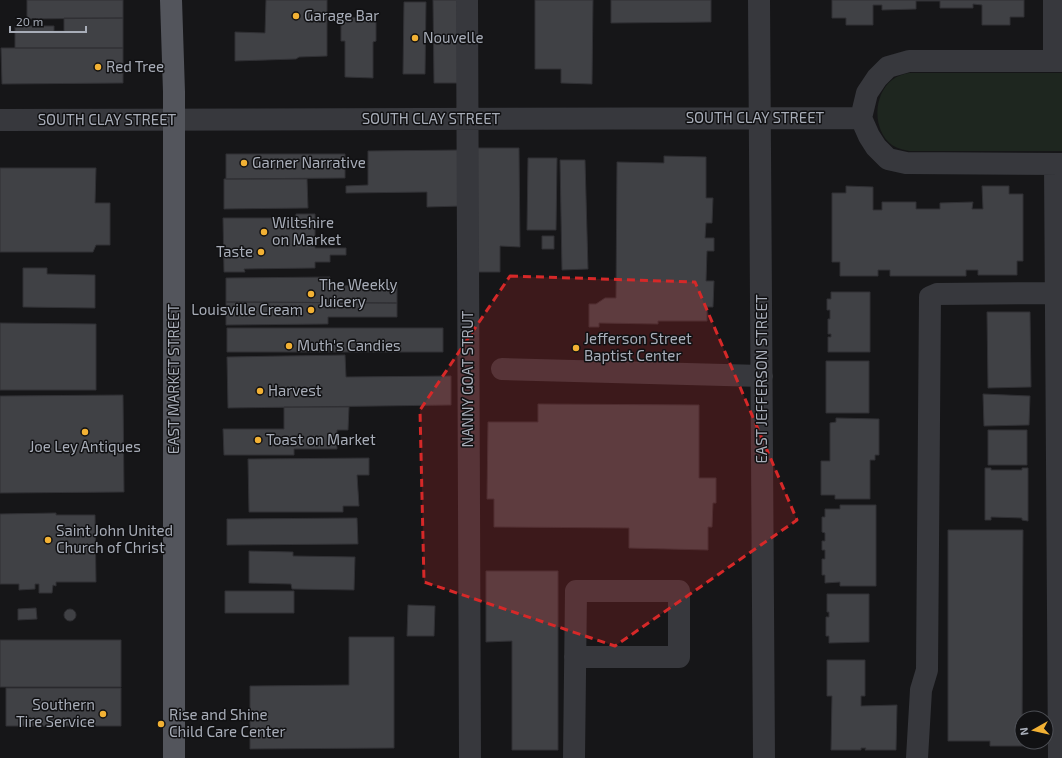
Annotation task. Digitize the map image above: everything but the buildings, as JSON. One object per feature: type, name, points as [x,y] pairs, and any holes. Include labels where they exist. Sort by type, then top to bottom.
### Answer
[{"type":"main road","name":"EAST MARKET STREET","points":[[171,0],[174,120],[174,758]]},
{"type":"street","name":"NANNY GOAT STRUT","points":[[468,0],[470,758]]},
{"type":"street","name":"EAST JEFFERSON STREET","points":[[759,0],[764,758]]},
{"type":"street","points":[[1054,0],[1058,61],[909,61],[888,67],[867,93],[861,118],[876,147],[888,158],[906,163],[1058,164],[1059,758]]},
{"type":"street","name":"SOUTH CLAY STREET","points":[[0,120],[861,118]]},
{"type":"street","points":[[917,758],[921,690],[927,670],[930,297],[937,294],[1057,280]]},
{"type":"street","points":[[502,369],[762,376]]},
{"type":"street","points":[[574,758],[575,657],[576,591],[679,591],[679,657],[575,657]]},
{"type":"highlighted area","points":[[510,276],[695,282],[797,520],[615,646],[424,582],[420,410]]},
{"type":"shaded area","points":[[909,73],[1062,73],[1062,151],[909,151],[892,145],[885,139],[878,122],[878,103],[881,94],[892,80],[900,75]]},
{"type":"place","name":"Garage Bar","points":[[296,16]]},
{"type":"place","name":"Nouvelle","points":[[415,38]]},
{"type":"place","name":"Red Tree","points":[[98,67]]},
{"type":"place","name":"Garner Narrative","points":[[244,163]]},
{"type":"place","name":"Wiltshire on Market","points":[[264,232]]},
{"type":"place","name":"Taste","points":[[261,252]]},
{"type":"place","name":"The Weekly Juicery","points":[[311,294]]},
{"type":"place","name":"Louisville Cream","points":[[311,310]]},
{"type":"place","name":"Muth's Candies","points":[[289,346]]},
{"type":"place","name":"Jefferson Street Baptist Center","points":[[576,348]]},
{"type":"place","name":"Harvest","points":[[260,391]]},
{"type":"place","name":"Joe Ley Antiques","points":[[85,432]]},
{"type":"place","name":"Toast on Market","points":[[258,440]]},
{"type":"place","name":"Saint John United Church of Christ","points":[[48,540]]},
{"type":"place","name":"Southern Tire Service","points":[[103,714]]},
{"type":"place","name":"Rise and Shine Child Care Center","points":[[161,724]]}]
